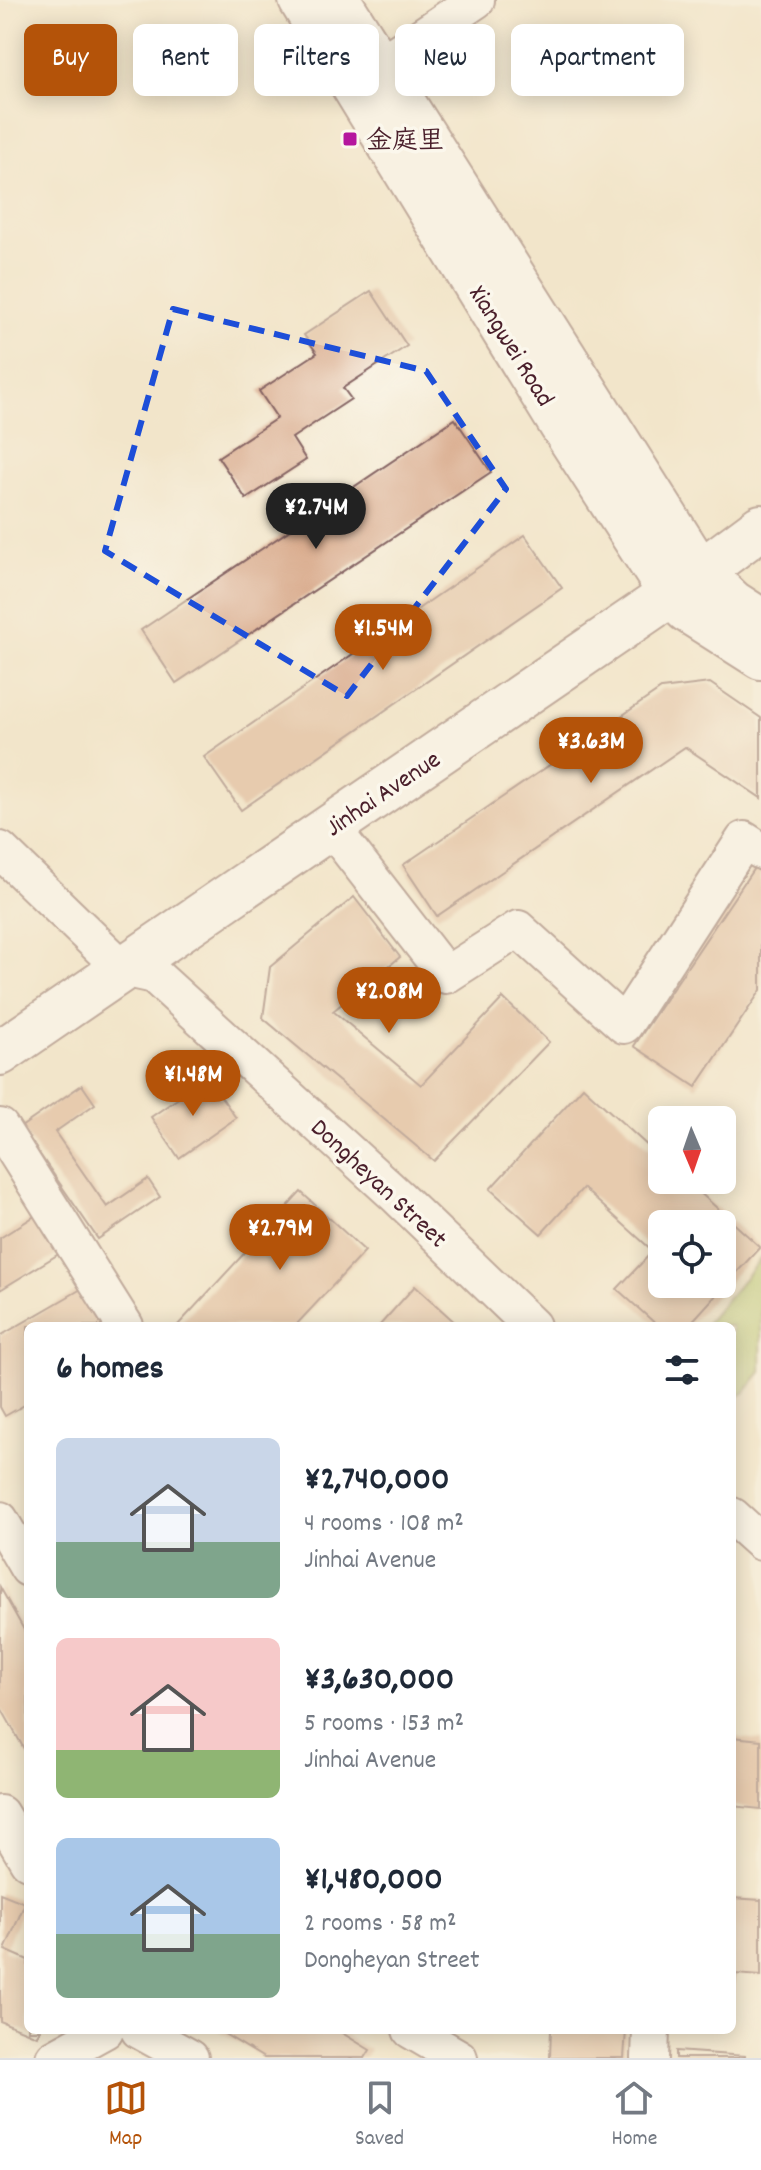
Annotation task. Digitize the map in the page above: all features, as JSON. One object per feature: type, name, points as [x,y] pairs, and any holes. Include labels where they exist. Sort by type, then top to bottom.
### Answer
[{"type":"main road","name":"Xiangwei Road","points":[[301,0],[322,24]]},
{"type":"main road","name":"Xiangwei Road","points":[[338,0],[347,24]]},
{"type":"main road","name":"Xiangwei Road","points":[[379,96],[693,591],[761,657]]},
{"type":"main road","name":"Jinhai Avenue","points":[[0,1053],[138,971],[693,591],[761,527]]},
{"type":"main road","points":[[693,591],[761,554]]},
{"type":"main road","name":"Xiangwei Road","points":[[693,591],[761,621]]},
{"type":"main road","points":[[0,1077],[138,971]]},
{"type":"street","points":[[379,66],[476,0]]},
{"type":"street","points":[[337,835],[446,975],[518,929],[624,1025],[744,840],[761,851]]},
{"type":"street","name":"Dongheyan Street","points":[[0,850],[398,1197],[528,1322]]},
{"type":"street","points":[[0,1127],[122,1322]]},
{"type":"street","points":[[0,1520],[24,1561]]},
{"type":"street","points":[[736,1520],[761,1542]]},
{"type":"street","points":[[0,1814],[24,1854]]},
{"type":"street","points":[[54,2058],[98,2034]]},
{"type":"street","points":[[132,2034],[148,2058]]},
{"type":"street","points":[[146,2034],[190,2058]]},
{"type":"street","points":[[650,2058],[651,2034]]},
{"type":"street","points":[[413,2041],[459,2058]]},
{"type":"highlighted area","points":[[173,309],[426,371],[506,489],[347,696],[105,551]]},
{"type":"green space","points":[[761,1258],[761,1372],[744,1393],[736,1397],[736,1322],[707,1322],[727,1298],[736,1298],[736,1288]]},
{"type":"building","points":[[371,291],[407,346],[343,388],[351,399],[292,438],[306,460],[246,499],[218,457],[277,418],[259,391],[317,353],[304,335]]},
{"type":"building","points":[[455,419],[491,472],[176,683],[141,630]]},
{"type":"building","points":[[525,535],[562,588],[241,810],[204,757]]},
{"type":"building","points":[[710,683],[761,718],[761,798],[685,747],[437,916],[403,865],[661,689]]},
{"type":"building","points":[[754,868],[761,872],[761,990],[696,1087],[634,1046]]},
{"type":"building","points":[[354,897],[400,957],[333,1011],[421,1085],[503,998],[549,1042],[434,1161],[263,1018],[270,967]]},
{"type":"building","points":[[208,1078],[236,1118],[179,1158],[151,1117]]},
{"type":"building","points":[[82,1085],[95,1104],[55,1132],[107,1207],[148,1179],[160,1197],[98,1239],[21,1127]]},
{"type":"building","points":[[583,1087],[648,1146],[648,1194],[701,1194],[719,1210],[648,1210],[648,1246],[583,1188],[541,1234],[490,1189]]},
{"type":"building","points":[[301,1192],[365,1251],[299,1322],[181,1322]]},
{"type":"building","points":[[38,1214],[62,1252],[0,1290],[0,1238]]},
{"type":"building","points":[[736,1225],[760,1247],[736,1273]]},
{"type":"building","points":[[648,1256],[648,1298],[714,1298],[692,1322],[654,1322],[617,1289]]},
{"type":"building","points":[[415,1286],[455,1322],[383,1322]]},
{"type":"building","points":[[83,1288],[104,1322],[24,1322]]},
{"type":"building","points":[[24,1322],[24,1405],[5,1416],[0,1407],[0,1336]]},
{"type":"building","points":[[0,1587],[24,1630],[24,1749],[0,1706]]},
{"type":"building","points":[[736,1737],[761,1740],[761,1809],[736,1806]]},
{"type":"building","points":[[0,1893],[24,1903],[5,1950],[24,1958],[24,2031],[0,2021]]},
{"type":"building","points":[[736,1898],[761,1900],[761,1976],[736,1974]]},
{"type":"building","points":[[225,2034],[344,2034],[370,2050],[365,2058],[264,2058]]},
{"type":"building","points":[[551,2034],[626,2034],[624,2058],[550,2058]]},
{"type":"building","points":[[676,2051],[745,2056],[745,2058],[676,2058]]},
{"type":"place","name":"金庭里","points":[[350,139]]}]
